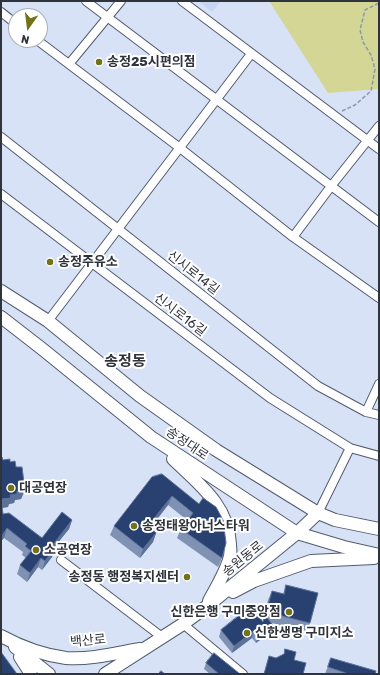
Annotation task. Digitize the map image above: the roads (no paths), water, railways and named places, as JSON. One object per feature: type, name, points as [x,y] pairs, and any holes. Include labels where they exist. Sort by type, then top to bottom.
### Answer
[{"type":"street","points":[[86,1],[332,185],[379,222]]},
{"type":"street","points":[[69,64],[121,1]]},
{"type":"street","points":[[182,1],[379,149]]},
{"type":"street","points":[[48,48],[180,148],[293,237],[379,298]]},
{"type":"street","points":[[48,321],[252,54]]},
{"type":"street","points":[[293,237],[379,126]]},
{"type":"street","name":"신시로14길","points":[[1,137],[318,386],[366,412],[379,415]]},
{"type":"street","name":"신시로16길","points":[[1,194],[270,398],[350,448],[379,456]]},
{"type":"street","name":"송정대로","points":[[1,291],[48,321],[140,396],[216,450],[318,513],[335,520],[379,529]]},
{"type":"street","name":"송정대로","points":[[1,317],[42,348],[151,437],[297,533],[379,555]]},
{"type":"street","points":[[366,412],[379,384]]},
{"type":"street","points":[[151,437],[210,494],[224,514],[230,534],[230,555],[219,583],[206,607]]},
{"type":"street","points":[[318,513],[350,448]]},
{"type":"street","name":"송원동로","points":[[105,674],[206,607],[297,533],[318,513]]},
{"type":"street","points":[[206,607],[254,581],[311,561],[379,558]]},
{"type":"street","points":[[62,560],[162,637]]},
{"type":"street","points":[[182,624],[243,674]]},
{"type":"street","points":[[1,636],[23,660],[31,674]]},
{"type":"street","points":[[1,636],[49,674]]},
{"type":"street","name":"백산로","points":[[1,636],[20,646],[67,658],[95,656],[145,648]]},
{"type":"street","points":[[120,674],[130,660],[145,648]]},
{"type":"place","name":"송정25시편의점","points":[[99,62]]},
{"type":"place","name":"송정주유소","points":[[50,262]]},
{"type":"place","name":"대공연장","points":[[11,488]]},
{"type":"place","name":"송정태왕아너스타워","points":[[134,526]]},
{"type":"place","name":"소공연장","points":[[36,550]]},
{"type":"place","name":"송정동 행정복지센터","points":[[187,577]]},
{"type":"place","name":"신한은행 구미중앙점","points":[[289,612]]},
{"type":"place","name":"신한생명 구미지소","points":[[247,633]]},
{"type":"district","name":"송정동","points":[[125,362]]}]
